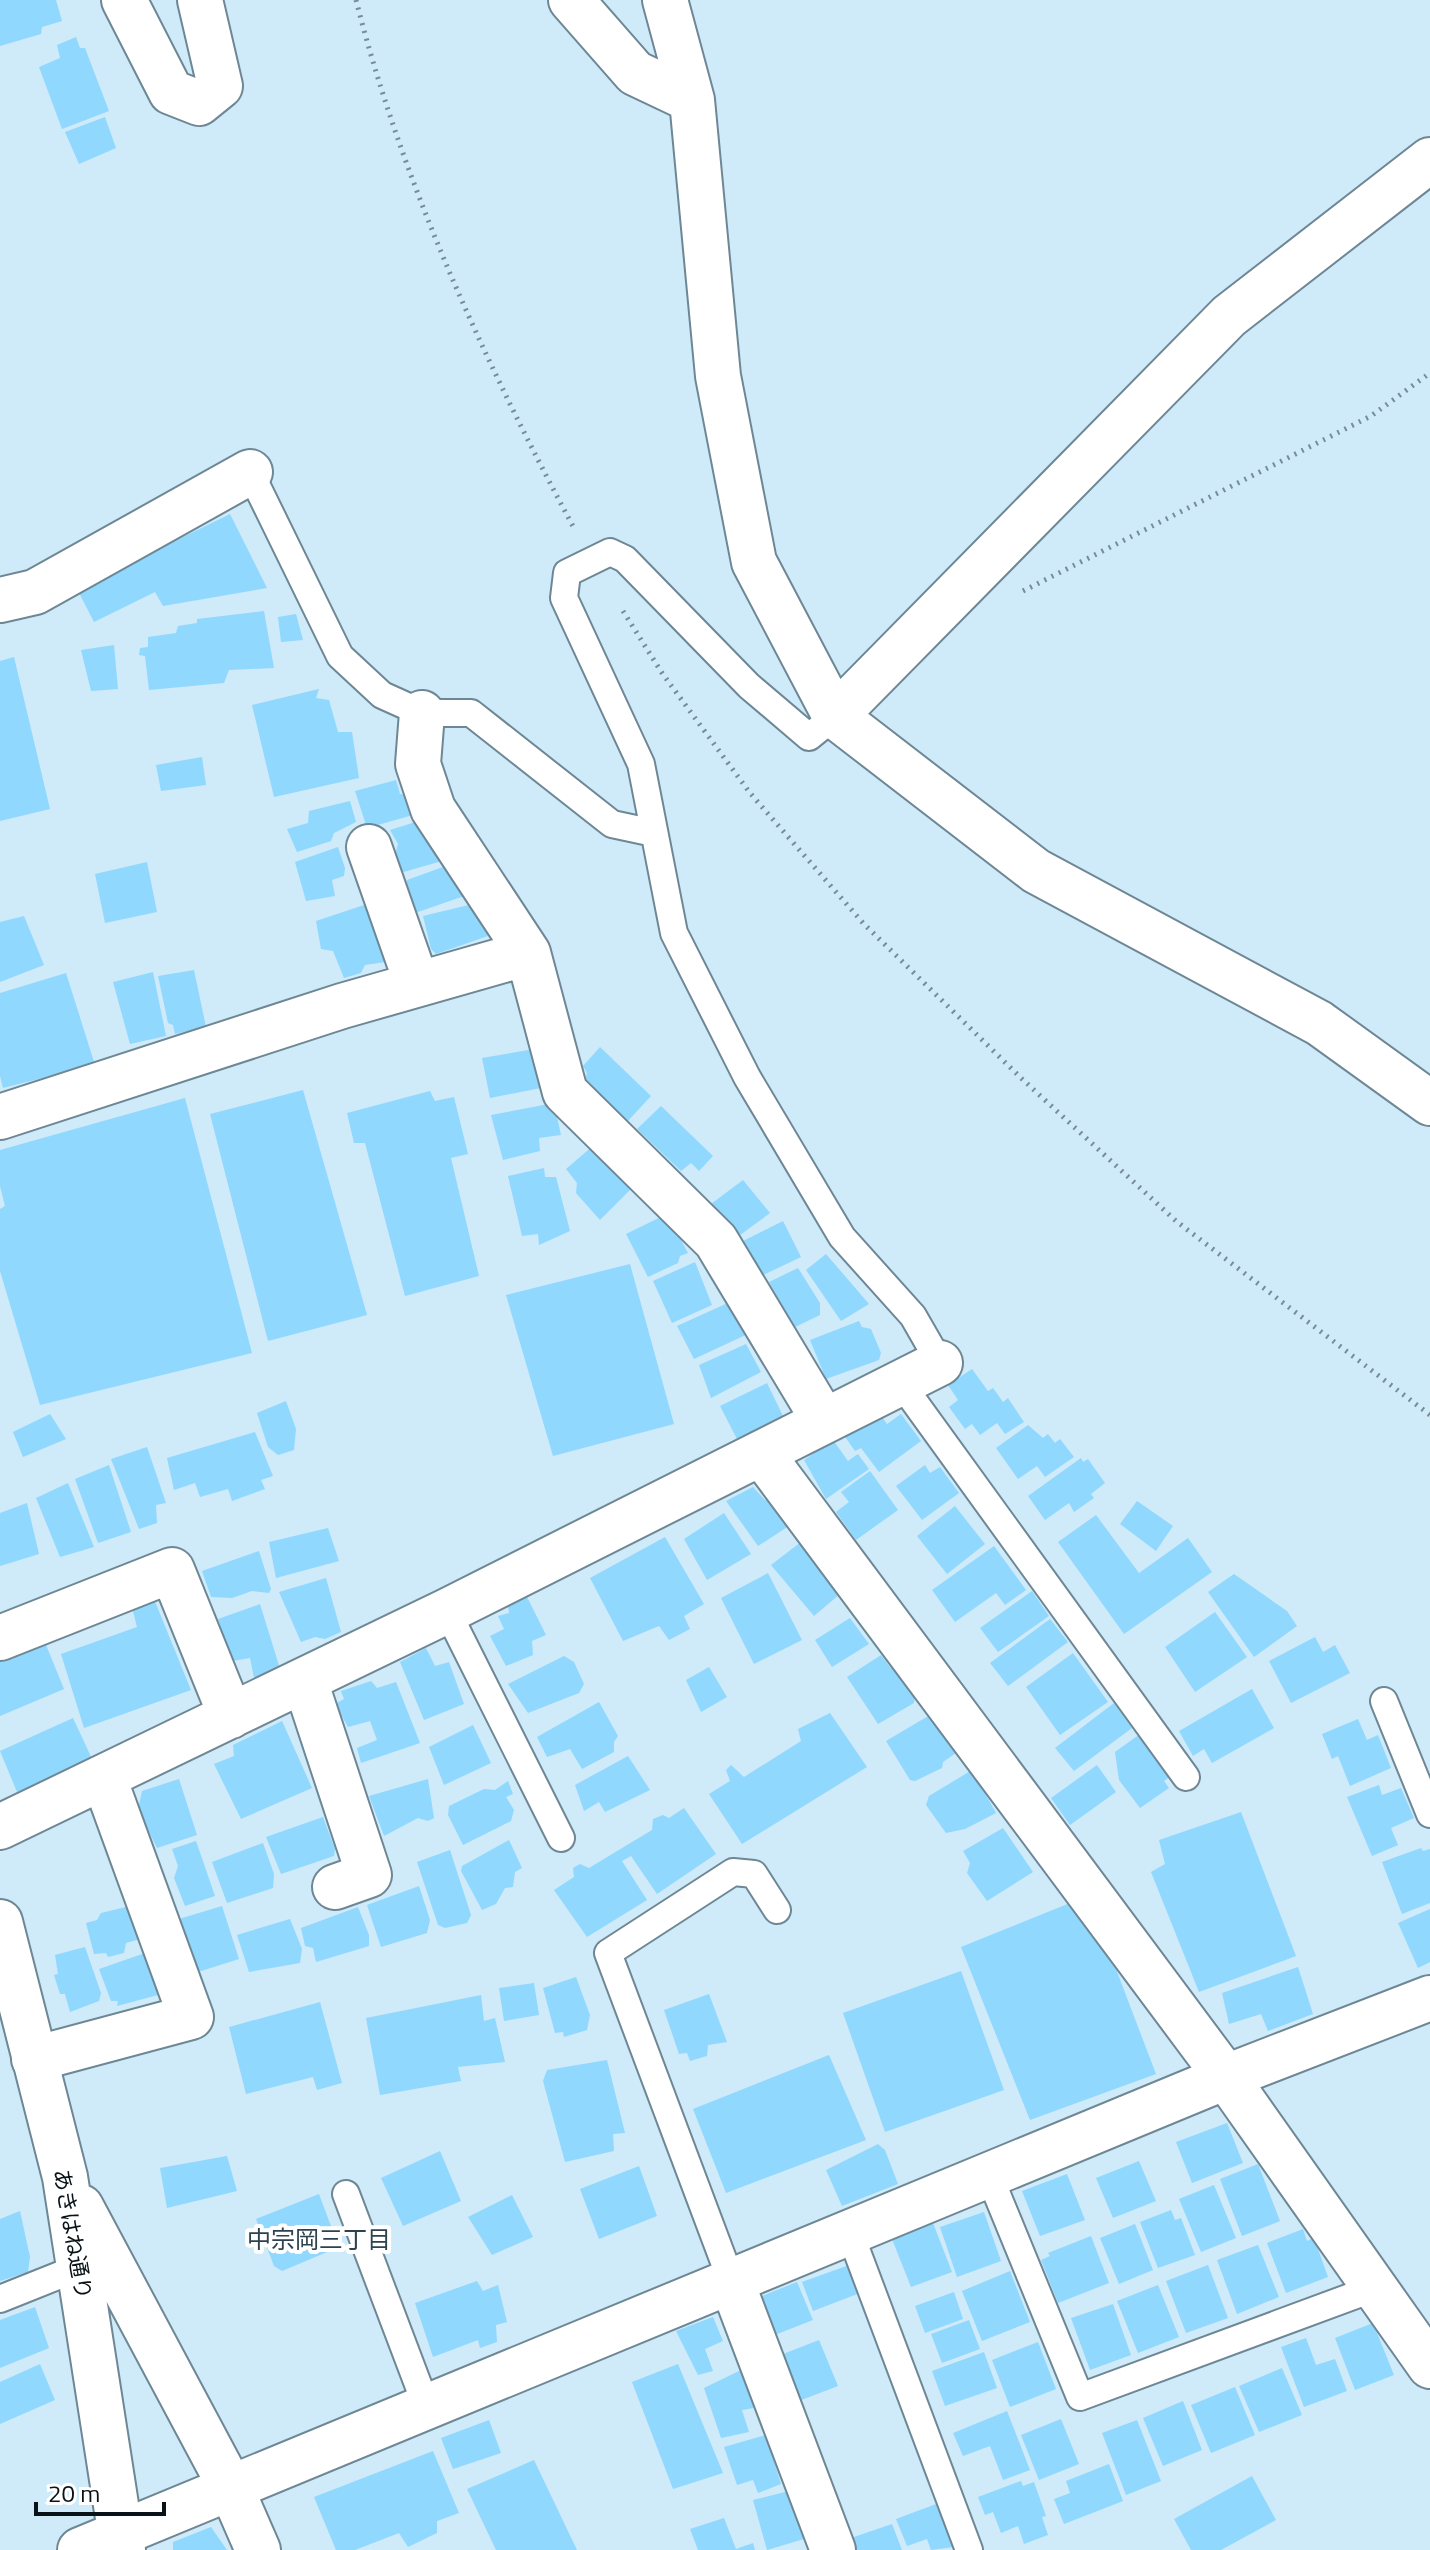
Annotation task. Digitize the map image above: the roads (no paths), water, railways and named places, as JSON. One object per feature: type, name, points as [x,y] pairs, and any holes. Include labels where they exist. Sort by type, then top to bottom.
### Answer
[{"type":"street","points":[[124,0],[171,92],[199,103],[220,86],[200,0]]},
{"type":"street","points":[[571,0],[635,73],[692,100]]},
{"type":"street","points":[[665,0],[692,100],[718,376],[754,562],[835,716],[1036,871],[1319,1023],[1430,1103]]},
{"type":"street","points":[[835,716],[1229,316],[1430,160]]},
{"type":"street","points":[[0,600],[35,592],[250,472]]},
{"type":"street","points":[[422,713],[418,764],[433,809],[528,953],[565,1092],[716,1241],[823,1419]]},
{"type":"street","points":[[369,847],[417,984]]},
{"type":"street","points":[[0,1117],[417,984],[528,953]]},
{"type":"street","points":[[0,1827],[447,1611],[823,1419],[940,1363]]},
{"type":"street","points":[[761,1453],[1226,2077],[1372,2289],[1430,2366]]},
{"type":"street","points":[[0,1638],[172,1570],[231,1716]]},
{"type":"street","points":[[305,1681],[369,1875],[335,1887]]},
{"type":"street","points":[[34,2059],[191,2017],[104,1778]]},
{"type":"street","name":"あきはね通り","points":[[0,1922],[65,2177],[122,2542]]},
{"type":"street","points":[[80,2550],[122,2542],[231,2488],[1226,2077],[1430,1998]]},
{"type":"street","points":[[65,2177],[231,2488],[258,2550]]},
{"type":"street","points":[[732,2283],[833,2550]]},
{"type":"lane","points":[[250,472],[340,656],[382,695],[422,713],[471,713],[612,824],[654,833]]},
{"type":"lane","points":[[835,716],[809,737],[749,686],[625,559],[610,552],[567,573],[564,598],[641,764],[674,933],[747,1077],[842,1237],[913,1316],[940,1363]]},
{"type":"lane","points":[[900,1382],[1186,1777]]},
{"type":"lane","points":[[447,1611],[561,1838]]},
{"type":"lane","points":[[1384,1701],[1430,1814]]},
{"type":"lane","points":[[732,2283],[608,1953],[733,1872],[754,1874],[777,1910]]},
{"type":"lane","points":[[989,2175],[1080,2397],[1372,2289]]},
{"type":"lane","points":[[346,2194],[427,2408]]},
{"type":"lane","points":[[850,2233],[969,2550]]},
{"type":"lane","points":[[0,2299],[80,2267]]},
{"type":"district","name":"中宗岡三丁目","points":[[319,2239]]}]
